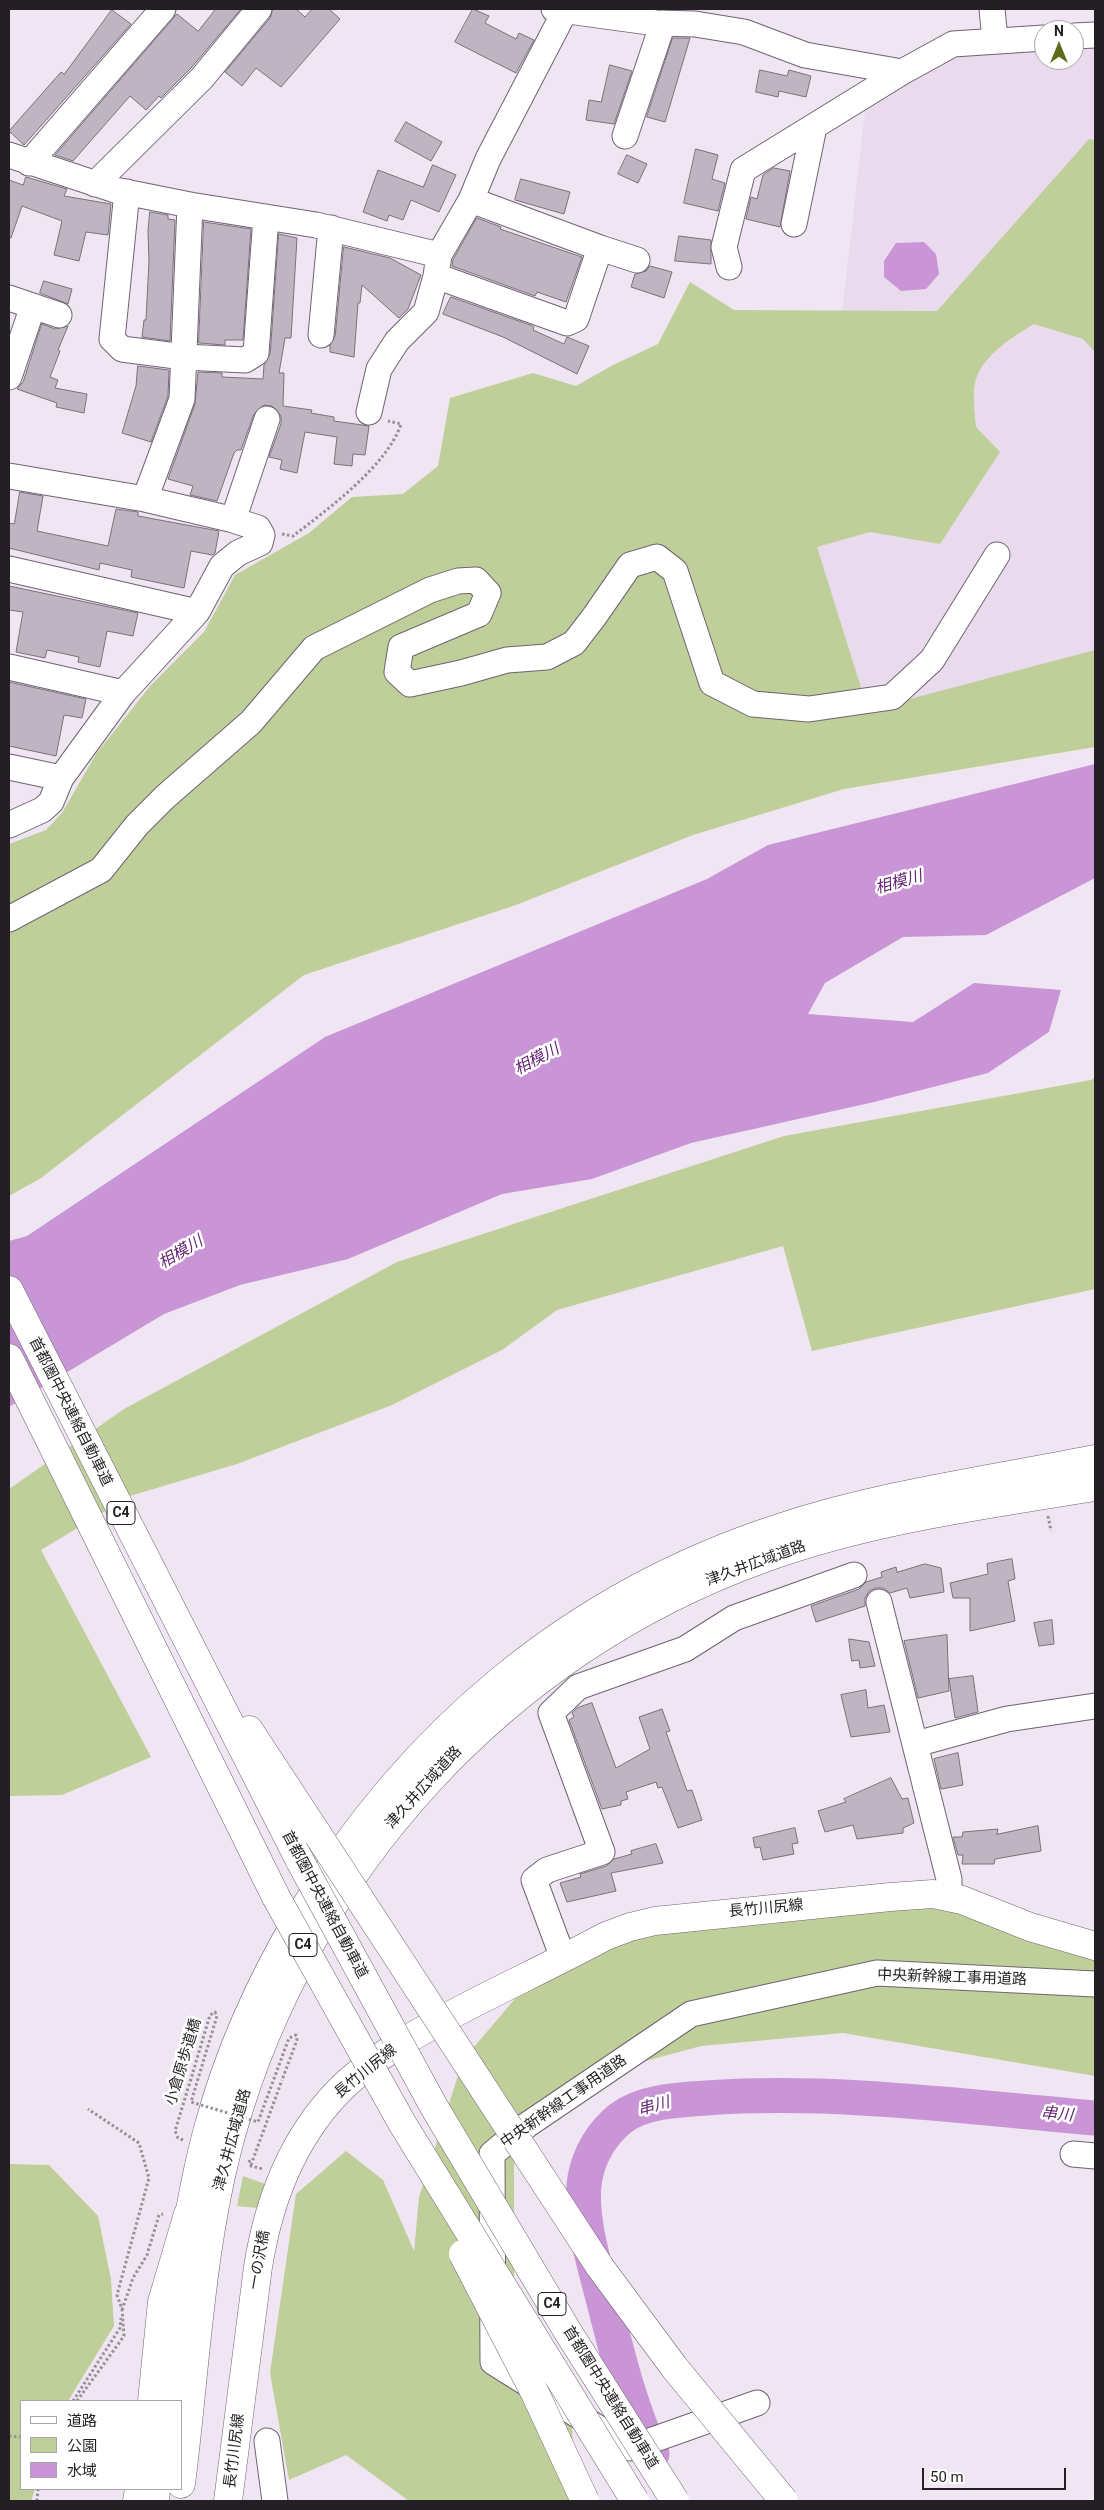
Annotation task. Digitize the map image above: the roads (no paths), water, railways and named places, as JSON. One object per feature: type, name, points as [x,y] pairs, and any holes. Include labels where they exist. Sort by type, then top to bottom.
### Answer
[{"type":"main road","name":"首都圏中央連絡自動車道","points":[[9,1290],[173,1617],[243,1735],[300,1861],[433,2105],[568,2332],[675,2501]]},
{"type":"main road","name":"首都圏中央連絡自動車道","points":[[9,1358],[276,1897],[402,2123],[635,2501]]},
{"type":"main road","name":"津久井広域道路","points":[[167,2400],[188,2214],[221,2084],[251,2007],[271,1966],[327,1871],[361,1822],[420,1754],[481,1696],[549,1643],[586,1618],[662,1575],[740,1542],[779,1528],[863,1504],[1095,1459]]},
{"type":"main road","name":"津久井広域道路","points":[[182,2476],[214,2217],[232,2135],[253,2068],[275,2012],[340,1894],[385,1831],[438,1770],[506,1707],[574,1655],[645,1612],[722,1574],[764,1558],[846,1533],[932,1515],[1095,1487]]},
{"type":"main road","points":[[243,1735],[318,1835],[600,2267],[656,2344],[784,2501]]},
{"type":"main road","name":"長竹川尻線","points":[[270,2209],[279,2184],[300,2142],[334,2096],[383,2055],[440,2021],[623,1929],[655,1921],[933,1894],[949,1897],[1030,1927],[1095,1946]]},
{"type":"main road","points":[[402,2123],[460,2248],[535,2393],[585,2501]]},
{"type":"main road","name":"一の沢橋","points":[[252,2311],[270,2209]]},
{"type":"main road","points":[[152,2400],[162,2302],[188,2214]]},
{"type":"main road","name":"長竹川尻線","points":[[228,2501],[252,2311]]},
{"type":"street","points":[[163,9],[19,159],[126,192],[190,205],[331,228],[437,266],[568,323],[576,319],[600,248]]},
{"type":"street","points":[[95,184],[202,78],[259,9]]},
{"type":"street","points":[[369,412],[380,369],[397,341],[426,312],[437,266],[471,200],[488,159],[562,9],[663,23],[695,24],[744,32],[805,55],[902,72]]},
{"type":"street","points":[[992,9],[995,40]]},
{"type":"street","points":[[625,136],[663,23]]},
{"type":"street","points":[[729,267],[724,247],[743,170],[902,72],[953,44],[1034,38]]},
{"type":"street","points":[[794,224],[814,127]]},
{"type":"street","points":[[126,192],[112,339],[122,349],[184,357],[245,360],[256,353],[266,217]]},
{"type":"street","points":[[471,200],[636,260]]},
{"type":"street","points":[[145,499],[182,399],[190,205]]},
{"type":"street","points":[[321,335],[331,228]]},
{"type":"street","points":[[9,298],[59,316]]},
{"type":"street","points":[[9,377],[32,306]]},
{"type":"street","points":[[233,520],[267,419]]},
{"type":"street","points":[[9,476],[145,499],[233,520],[258,528],[262,536],[260,543],[228,559],[197,612],[123,693],[61,778],[56,793],[42,810],[9,825]]},
{"type":"street","points":[[9,919],[101,870],[137,825],[165,797],[251,722],[314,648],[430,590],[458,581],[476,580],[488,593],[479,614],[401,647],[397,672],[410,684],[461,674],[506,660],[547,657],[574,643],[630,565],[657,558],[675,571],[712,683],[753,704],[809,709],[892,697],[932,660],[997,555]]},
{"type":"street","points":[[9,569],[197,612]]},
{"type":"street","points":[[9,667],[123,693]]},
{"type":"street","points":[[9,767],[61,778]]},
{"type":"street","points":[[563,1958],[534,1880],[547,1870],[602,1852],[551,1713],[578,1687],[686,1649],[734,1618],[854,1575]]},
{"type":"street","points":[[879,1602],[916,1744],[948,1879],[949,1897]]},
{"type":"street","points":[[916,1744],[1007,1719],[1095,1706]]},
{"type":"street","name":"中央新幹線工事用道路","points":[[757,2403],[630,2448],[493,2362],[492,2154],[527,2124],[692,2014],[877,1973],[1095,1984]]},
{"type":"street","points":[[267,2442],[275,2501]]},
{"type":"water","points":[[924,242],[936,254],[939,274],[926,289],[901,291],[884,277],[884,261],[896,243]]},
{"type":"water","name":"相模川","points":[[1095,764],[1095,878],[986,935],[903,937],[825,983],[808,1014],[913,1022],[974,983],[1061,990],[1049,1032],[988,1073],[874,1102],[691,1143],[592,1179],[502,1194],[348,1259],[240,1285],[164,1314],[9,1407],[9,1241],[27,1236],[325,1037],[707,879],[768,845]]},
{"type":"waterway","name":"串川","points":[[652,2454],[637,2418],[620,2362],[593,2259],[584,2209],[583,2193],[585,2178],[593,2153],[608,2130],[621,2118],[640,2108],[673,2101],[754,2096],[852,2097],[900,2100],[1095,2118]]}]
